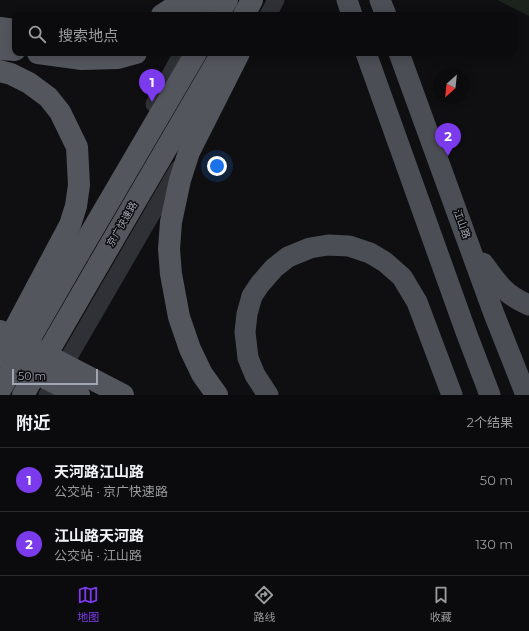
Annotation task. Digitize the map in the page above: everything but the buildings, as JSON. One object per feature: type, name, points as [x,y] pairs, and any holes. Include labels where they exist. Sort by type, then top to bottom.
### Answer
[{"type":"highway","points":[[167,12],[185,0]]},
{"type":"highway","points":[[193,12],[203,0]]},
{"type":"highway","points":[[220,12],[227,0]]},
{"type":"highway","points":[[246,12],[252,0]]},
{"type":"highway","points":[[260,12],[266,0]]},
{"type":"highway","points":[[0,28],[12,30]]},
{"type":"highway","points":[[0,49],[12,50]]},
{"type":"highway","points":[[60,56],[82,59],[118,58],[125,56]]},
{"type":"highway","points":[[0,390],[194,56]]},
{"type":"highway","name":"京广快速路","points":[[23,395],[220,56]]},
{"type":"highway","points":[[217,395],[202,374],[196,362],[179,317],[171,274],[169,248],[171,222],[180,180],[189,152],[237,56]]},
{"type":"highway","points":[[0,71],[11,74],[29,83],[48,97],[60,112],[76,147],[79,185],[76,206],[70,225],[0,355],[79,395]]},
{"type":"highway","points":[[0,331],[123,395]]},
{"type":"main road","points":[[347,0],[351,12]]},
{"type":"main road","points":[[380,0],[385,12]]},
{"type":"main road","points":[[367,56],[490,395]]},
{"type":"main road","name":"江山路","points":[[401,56],[494,314],[526,395]]},
{"type":"main road","points":[[268,395],[255,375],[248,358],[245,332],[247,314],[252,296],[274,268],[288,257],[310,248],[328,245],[349,246],[370,253],[402,277],[417,302],[452,395]]},
{"type":"main road","points":[[470,245],[500,286],[508,294],[529,305]]},
{"type":"street","points":[[205,12],[212,0]]},
{"type":"street","points":[[270,12],[276,0]]},
{"type":"street","points":[[0,368],[138,134],[180,56]]},
{"type":"street","points":[[47,395],[244,56]]},
{"type":"shaded area","points":[[497,0],[529,0],[529,16]]},
{"type":"place","name":"天河路江山路","points":[[152,102]]},
{"type":"place","name":"江山路天河路","points":[[448,156]]}]
